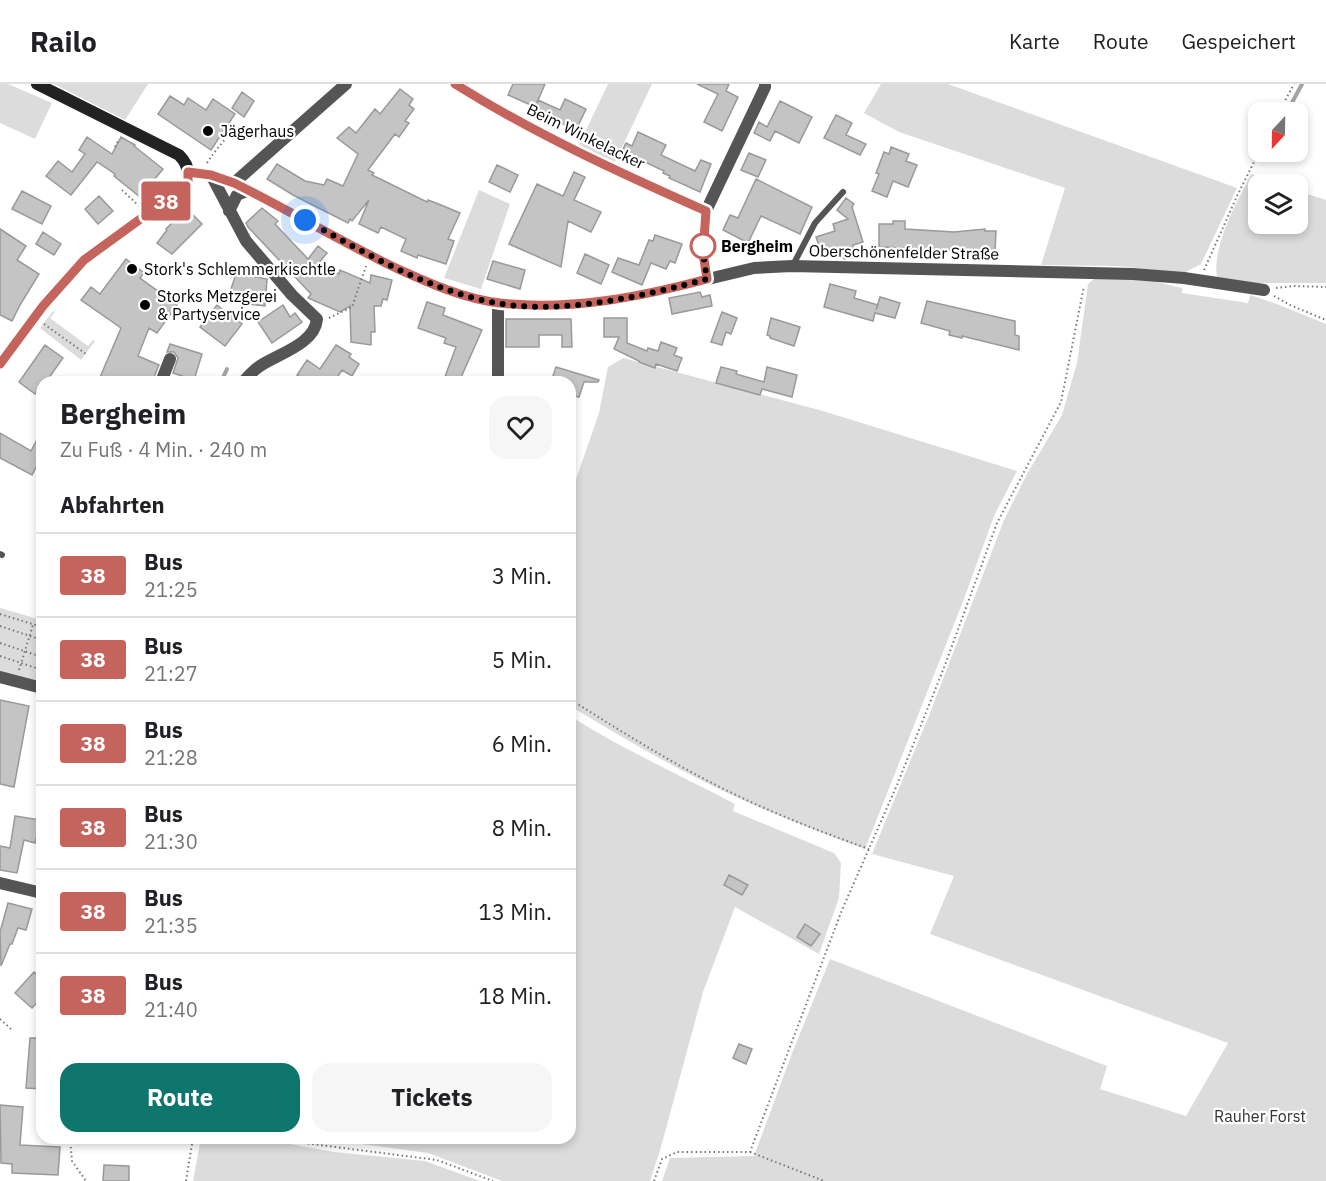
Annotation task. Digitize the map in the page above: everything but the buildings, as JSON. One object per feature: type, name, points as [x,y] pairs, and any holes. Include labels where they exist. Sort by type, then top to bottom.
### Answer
[{"type":"street","points":[[0,364],[34,316],[84,260],[183,188],[188,181],[185,161],[179,155],[37,84]]},
{"type":"street","points":[[234,183],[346,84]]},
{"type":"street","name":"Beim Winkelacker","points":[[456,84],[496,109],[578,153],[706,211]]},
{"type":"street","points":[[707,279],[703,253],[706,211],[765,84]]},
{"type":"street","name":"Oberschönenfelder Straße","points":[[188,172],[206,174],[234,183],[428,283],[498,303],[544,306],[597,302],[641,295],[754,268],[792,266],[1133,274],[1199,280],[1264,290]]},
{"type":"street","points":[[206,174],[250,246],[317,323],[307,339],[258,367],[249,376]]},
{"type":"street","points":[[229,211],[237,195],[249,190]]},
{"type":"street","points":[[498,303],[498,376]]},
{"type":"street","points":[[163,376],[170,359]]},
{"type":"street","points":[[0,677],[36,686]]},
{"type":"street","points":[[0,883],[36,892]]},
{"type":"lane","points":[[792,266],[815,223],[843,192]]},
{"type":"path","points":[[1285,102],[1294,84]]},
{"type":"path","points":[[206,174],[216,147],[231,131]]},
{"type":"path","points":[[1199,280],[1255,162]]},
{"type":"path","points":[[122,190],[147,214]]},
{"type":"path","points":[[317,323],[352,307],[370,255]]},
{"type":"path","points":[[750,1152],[842,910],[897,785],[945,665],[997,523],[1061,402],[1086,272]]},
{"type":"path","points":[[1264,290],[1293,286],[1326,287]]},
{"type":"path","points":[[1264,290],[1290,305],[1326,320]]},
{"type":"path","points":[[34,316],[86,354]]},
{"type":"path","points":[[0,614],[36,626]]},
{"type":"path","points":[[18,670],[33,625]]},
{"type":"path","points":[[0,626],[36,637]]},
{"type":"path","points":[[0,643],[36,655]]},
{"type":"path","points":[[0,656],[36,668]]},
{"type":"path","points":[[576,703],[650,748],[730,792],[800,824],[869,849]]},
{"type":"path","points":[[0,1019],[12,1030]]},
{"type":"path","points":[[71,1144],[72,1161],[86,1181]]},
{"type":"path","points":[[186,1181],[192,1144]]},
{"type":"path","points":[[312,1144],[438,1160],[493,1181]]},
{"type":"path","points":[[654,1181],[662,1159],[677,1152],[750,1152],[824,1181]]},
{"type":"green space","points":[[0,84],[8,84],[52,103],[35,139],[0,123]]},
{"type":"green space","points":[[54,84],[148,84],[125,120]]},
{"type":"green space","points":[[608,84],[652,84],[614,164],[578,147]]},
{"type":"green space","points":[[881,84],[948,84],[1237,188],[1201,264],[1184,273],[1118,266],[1041,265],[1065,188],[899,132],[864,113]]},
{"type":"green space","points":[[1248,180],[1248,234],[1308,234],[1308,194],[1326,200],[1326,283],[1254,283],[1217,277],[1218,252],[1233,211]]},
{"type":"green space","points":[[479,190],[510,204],[481,289],[444,278]]},
{"type":"green space","name":"Rauher Forst","points":[[1095,278],[1152,281],[1182,288],[1182,293],[1248,303],[1250,295],[1326,324],[1326,1181],[662,1181],[670,1158],[754,1156],[830,959],[1107,1066],[1100,1089],[1186,1116],[1228,1043],[930,934],[954,876],[872,854],[930,713],[1004,520],[1027,474],[1062,415],[1077,363],[1088,284]]},
{"type":"green space","points":[[53,311],[55,312],[50,318],[88,346],[93,340],[95,341],[81,360],[40,328]]},
{"type":"green space","points":[[623,358],[823,411],[1017,471],[994,516],[964,599],[865,849],[783,817],[713,786],[650,753],[576,710],[576,479],[599,413],[608,367]]},
{"type":"green space","points":[[0,608],[36,618],[36,682],[0,674]]},
{"type":"green space","points":[[576,720],[631,751],[735,804],[733,811],[834,853],[841,863],[839,898],[819,954],[735,907],[703,992],[650,1181],[502,1181],[428,1153],[362,1144],[576,1144]]},
{"type":"green space","points":[[200,1144],[290,1144],[334,1152],[425,1161],[480,1181],[193,1181]]},
{"type":"waterway","points":[[1292,102],[1302,84]]},
{"type":"waterway","points":[[224,376],[227,369]]},
{"type":"bus line","name":"38","points":[[0,364],[49,298],[84,260],[183,188],[188,181],[188,172],[211,175],[234,183],[375,258],[428,283],[498,303],[544,306],[590,303],[641,295],[707,279],[703,253],[706,211],[578,153],[455,84]]},
{"type":"place","name":"Jägerhaus","points":[[208,131]]},
{"type":"place","name":"Bergheim","points":[[703,246]]},
{"type":"place","name":"Stork's Schlemmerkischtle","points":[[132,269]]},
{"type":"place","name":"Storks Metzgerei & Partyservice","points":[[145,305]]},
{"type":"route","points":[[305,220],[375,258],[428,283],[498,303],[544,306],[590,303],[641,295],[707,279],[703,240],[703,246]]}]
